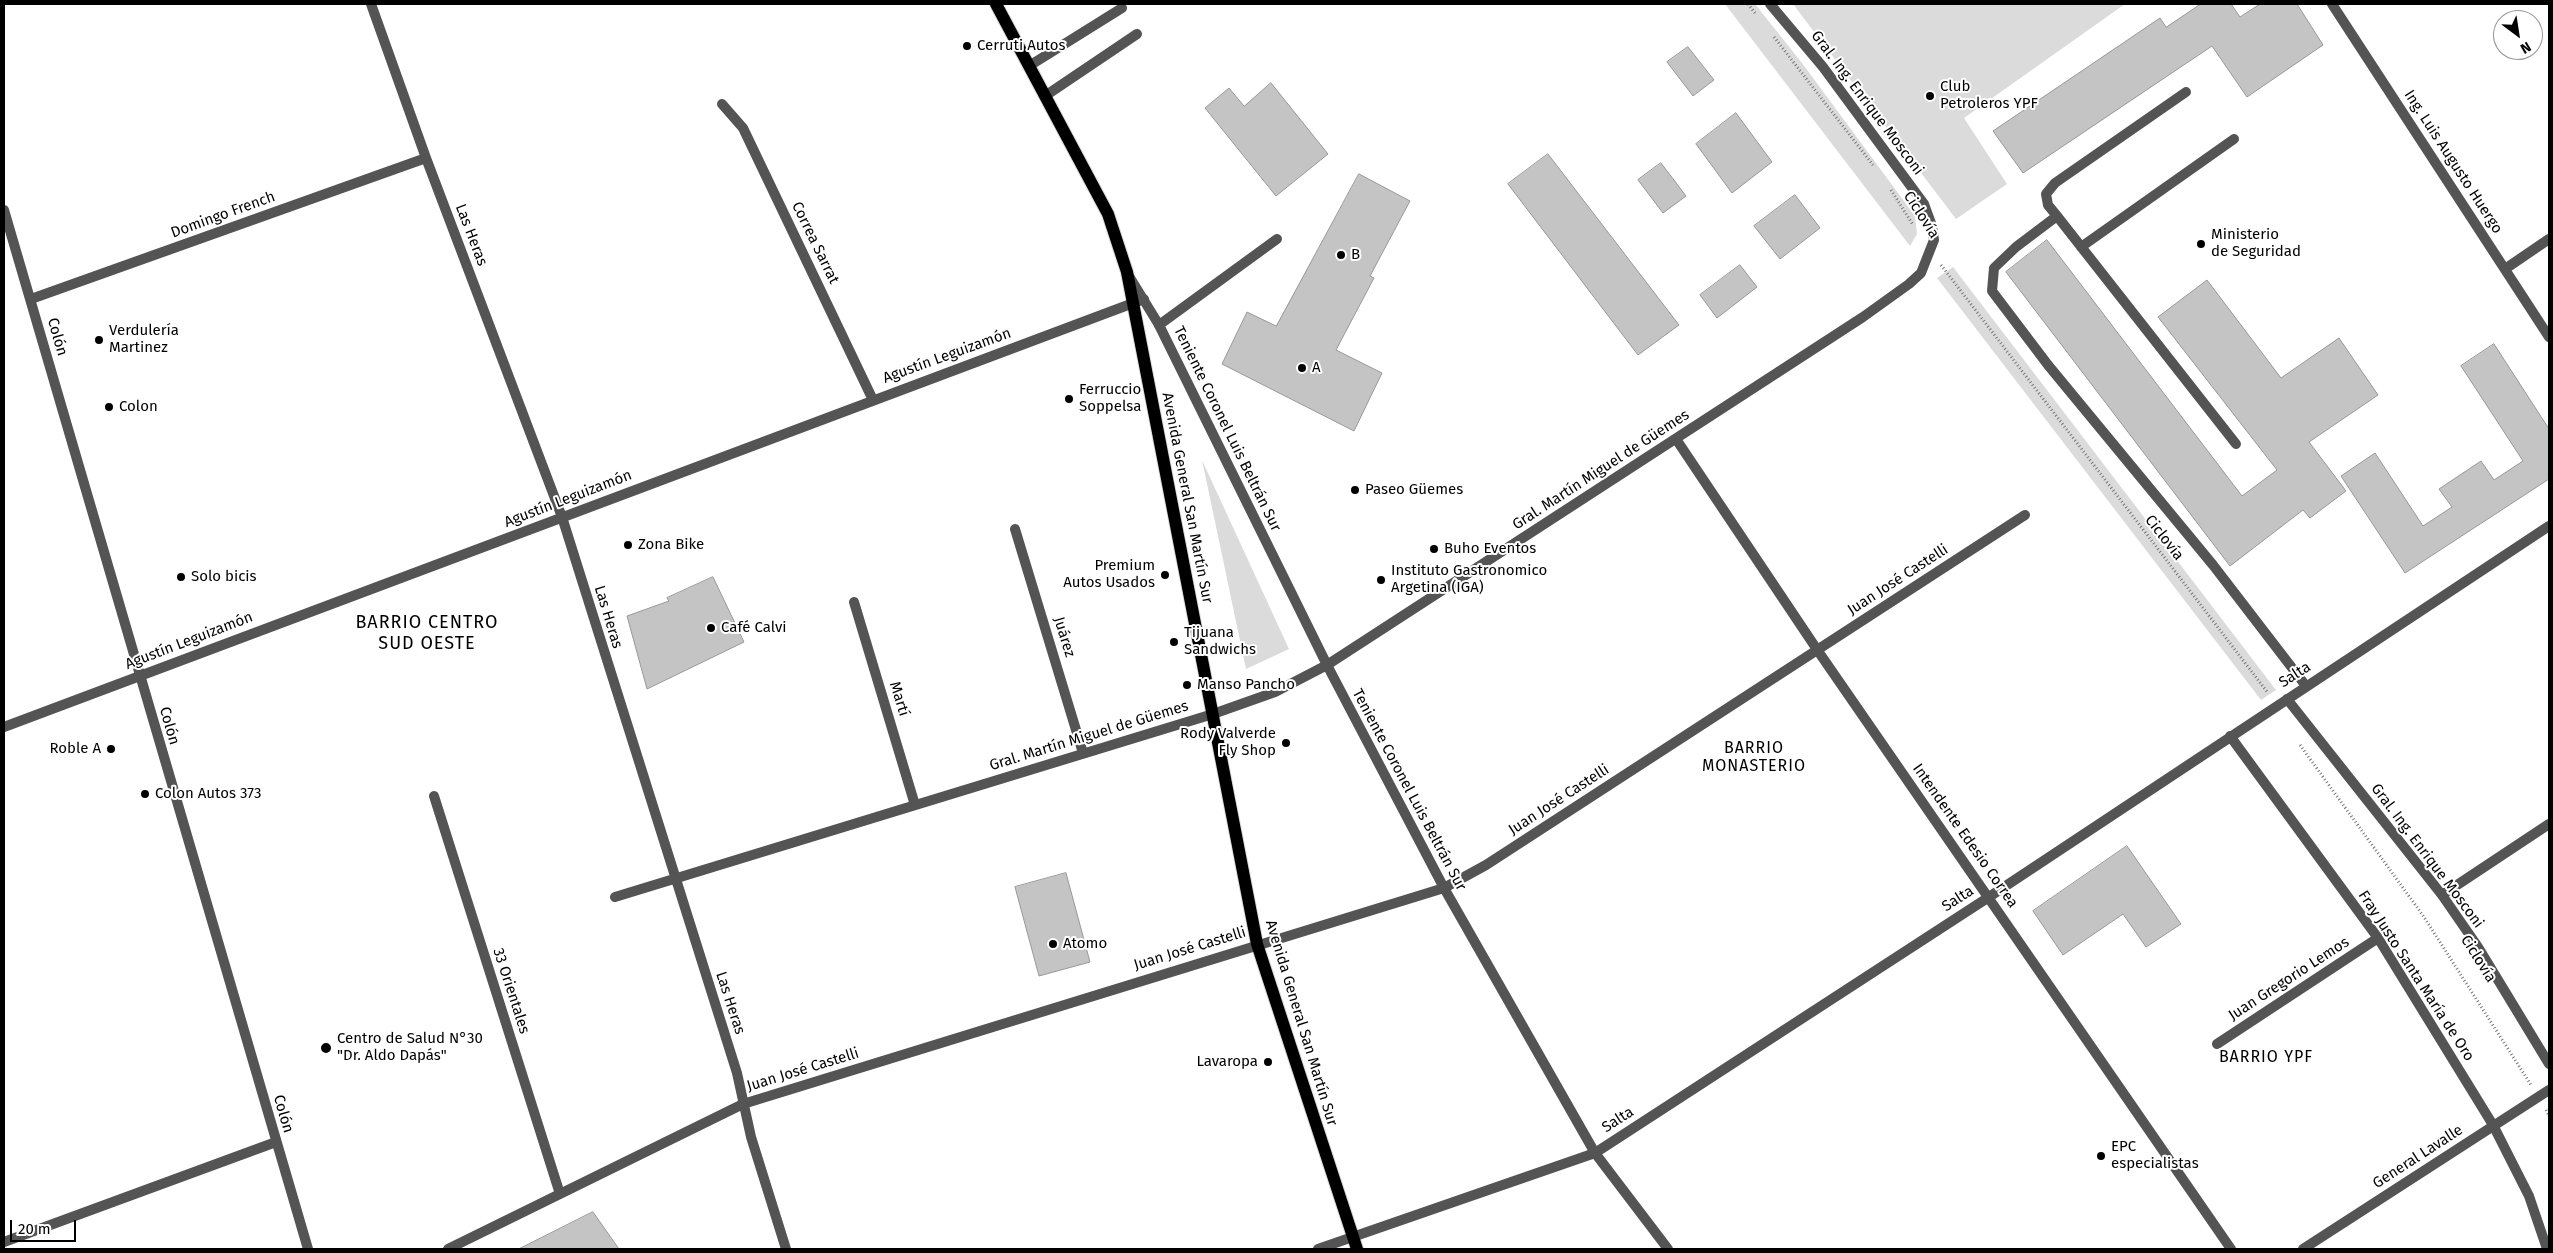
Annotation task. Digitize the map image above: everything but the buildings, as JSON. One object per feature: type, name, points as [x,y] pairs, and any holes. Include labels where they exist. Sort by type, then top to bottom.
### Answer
[{"type":"main road","name":"Avenida General San Martín Sur","points":[[996,4],[1108,214],[1138,301],[1257,944],[1355,1243]]},
{"type":"street","name":"Las Heras","points":[[370,4],[426,158],[562,517],[736,1074],[751,1137],[786,1249]]},
{"type":"street","name":"Gral. Ing. Enrique Mosconi","points":[[1770,4],[1823,66],[1924,204],[1932,226]]},
{"type":"street","name":"Ing. Luis Augusto Huergo","points":[[2332,4],[2549,338]]},
{"type":"street","points":[[1029,66],[1122,8]]},
{"type":"street","points":[[1045,96],[1137,34]]},
{"type":"street","points":[[2186,92],[2055,183],[2046,194],[2048,205],[2056,216],[2236,444]]},
{"type":"street","name":"Correa Sarrat","points":[[722,104],[743,128],[873,400]]},
{"type":"street","points":[[2081,248],[2234,139]]},
{"type":"street","name":"Domingo French","points":[[31,299],[426,158]]},
{"type":"street","name":"Colón","points":[[4,210],[308,1249]]},
{"type":"street","points":[[2056,216],[2016,247],[1994,268],[1992,291],[2048,365],[2213,564],[2306,686]]},
{"type":"street","name":"Gral. Martín Miguel de Güemes","points":[[614,897],[1213,714],[1276,692],[1327,665],[1676,439],[1909,284],[1920,273],[1931,251],[1934,240],[1932,226]]},
{"type":"street","points":[[1159,325],[1277,239]]},
{"type":"street","points":[[2505,269],[2549,239]]},
{"type":"street","name":"Agustín Leguizamón","points":[[4,727],[1138,301]]},
{"type":"street","name":"Teniente Coronel Luis Beltrán Sur","points":[[1138,301],[1159,325],[1327,665],[1444,888],[1595,1153],[1668,1249]]},
{"type":"street","name":"Intendente Edesio Correa","points":[[1676,439],[1818,651],[2231,1249]]},
{"type":"street","name":"Juan José Castelli","points":[[448,1249],[743,1104],[1257,944],[1444,888],[1486,865],[2025,515]]},
{"type":"street","name":"Salta","points":[[1318,1249],[1355,1243],[1595,1153],[1989,897],[2549,526]]},
{"type":"street","name":"Juárez","points":[[1016,529],[1083,753]]},
{"type":"street","name":"Martí","points":[[854,602],[915,805]]},
{"type":"street","name":"Gral. Ing. Enrique Mosconi","points":[[2287,699],[2442,895],[2487,963],[2549,1064]]},
{"type":"street","name":"Fray Justo Santa María de Oro","points":[[2230,736],[2378,938],[2493,1125],[2529,1196],[2547,1249]]},
{"type":"street","name":"33 Orientales","points":[[434,796],[560,1194]]},
{"type":"street","points":[[2442,895],[2549,824]]},
{"type":"street","name":"Juan Gregorio Lemos","points":[[2217,1044],[2378,938]]},
{"type":"street","name":"General Lavalle","points":[[2303,1249],[2549,1090]]},
{"type":"street","points":[[4,1242],[276,1142]]},
{"type":"path","points":[[1748,4],[1760,19]]},
{"type":"path","points":[[1772,34],[1877,171]]},
{"type":"path","name":"Ciclovía","points":[[1889,186],[1931,251],[2278,705]]},
{"type":"path","points":[[2296,737],[2424,917],[2549,1116]]},
{"type":"shaded area","points":[[1725,4],[1755,4],[1802,63],[1915,216],[1917,234],[1910,246]]},
{"type":"shaded area","name":"Club Petroleros YPF","points":[[1793,4],[2125,4],[1964,118],[2007,184],[1956,219]]},
{"type":"shaded area","points":[[1953,267],[2276,690],[2261,700],[1937,278]]},
{"type":"shaded area","points":[[1202,460],[1289,649],[1246,669]]},
{"type":"place","name":"Cerruti Autos","points":[[967,46]]},
{"type":"place","name":"Club Petroleros YPF","points":[[1930,96]]},
{"type":"place","name":"Ministerio de Seguridad","points":[[2201,244]]},
{"type":"place","name":"B","points":[[1341,255]]},
{"type":"place","name":"Verdulería Martinez","points":[[99,340]]},
{"type":"place","name":"A","points":[[1302,368]]},
{"type":"place","name":"Ferruccio Soppelsa","points":[[1069,399]]},
{"type":"place","name":"Colon","points":[[109,407]]},
{"type":"place","name":"Paseo Güemes","points":[[1355,490]]},
{"type":"place","name":"Zona Bike","points":[[628,545]]},
{"type":"place","name":"Buho Eventos","points":[[1434,549]]},
{"type":"place","name":"Premium Autos Usados","points":[[1165,575]]},
{"type":"place","name":"Solo bicis","points":[[181,577]]},
{"type":"place","name":"Instituto Gastronomico Argetina (IGA)","points":[[1381,580]]},
{"type":"place","name":"Café Calvi","points":[[711,628]]},
{"type":"place","name":"Tijuana Sandwichs","points":[[1174,642]]},
{"type":"place","name":"Manso Pancho","points":[[1187,685]]},
{"type":"place","name":"Rody Valverde Fly Shop","points":[[1286,743]]},
{"type":"place","name":"Roble A","points":[[111,749]]},
{"type":"place","name":"Colon Autos 373","points":[[145,794]]},
{"type":"place","name":"Atomo","points":[[1053,944]]},
{"type":"place","name":"Centro de Salud N°30 \"Dr. Aldo Dapás\"","points":[[326,1048]]},
{"type":"place","name":"Lavaropa","points":[[1268,1062]]},
{"type":"place","name":"EPC especialistas","points":[[2101,1156]]},
{"type":"district","name":"BARRIO CENTRO SUD OESTE","points":[[427,633]]},
{"type":"district","name":"BARRIO MONASTERIO","points":[[1754,758]]},
{"type":"district","name":"BARRIO YPF","points":[[2266,1058]]}]
